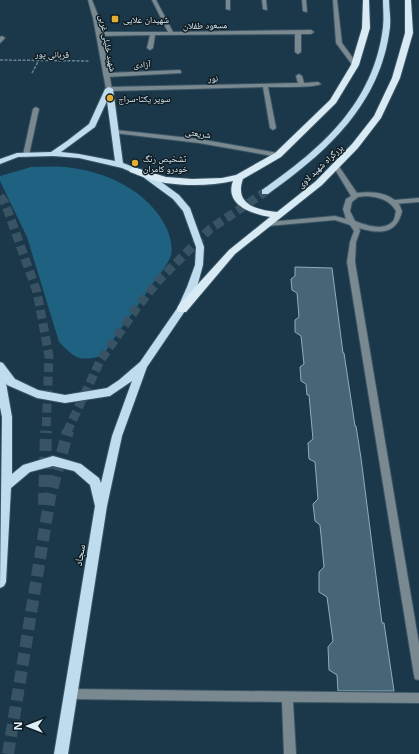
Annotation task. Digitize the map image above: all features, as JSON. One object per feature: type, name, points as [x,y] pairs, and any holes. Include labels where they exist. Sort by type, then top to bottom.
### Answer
[{"type":"highway","points":[[133,170],[165,180],[192,182],[222,181],[239,177],[278,155],[334,101],[355,65],[366,28],[366,0]]},
{"type":"highway","name":"بزرگراه شهید لاوی","points":[[182,309],[232,252],[319,183],[355,146],[378,116],[396,78],[409,33],[408,0]]},
{"type":"highway","points":[[239,177],[235,190],[237,197],[242,203],[258,212],[279,215]]},
{"type":"main road","points":[[265,192],[298,170],[332,140],[356,109],[376,74],[386,30],[386,0]]},
{"type":"main road","points":[[109,89],[116,132],[119,165]]},
{"type":"main road","points":[[53,154],[70,143],[92,125],[109,89]]},
{"type":"main road","points":[[0,153],[17,155],[53,154],[79,156],[119,165],[146,175],[176,197],[187,210],[200,247],[200,264],[182,309],[143,364],[123,383],[110,392],[65,399],[37,394],[11,382],[0,366]]},
{"type":"main road","points":[[0,162],[17,155]]},
{"type":"main road","name":"سجاد","points":[[61,754],[101,506],[117,436],[143,364]]},
{"type":"main road","points":[[0,378],[7,417],[6,486],[0,582]]},
{"type":"main road","points":[[6,486],[27,468],[53,461],[77,467],[95,482],[101,506]]},
{"type":"street","name":"شهید خلیلی غربی","points":[[90,0],[96,18],[109,89]]},
{"type":"street","points":[[154,0],[172,34]]},
{"type":"street","points":[[228,0],[228,9]]},
{"type":"street","points":[[264,0],[265,9]]},
{"type":"street","points":[[304,0],[305,11]]},
{"type":"street","points":[[334,0],[339,43],[355,65]]},
{"type":"street","points":[[298,32],[298,52]]},
{"type":"street","name":"مسعود طفلان","points":[[99,34],[311,32]]},
{"type":"street","points":[[150,48],[153,34]]},
{"type":"street","name":"آزادی","points":[[106,75],[179,72]]},
{"type":"street","points":[[299,76],[302,84]]},
{"type":"street","name":"نور","points":[[109,89],[318,84]]},
{"type":"street","points":[[265,85],[272,128]]},
{"type":"street","points":[[26,155],[36,109]]},
{"type":"street","name":"شریعتی","points":[[116,132],[199,141],[278,155]]},
{"type":"street","points":[[336,166],[355,196]]},
{"type":"street","points":[[268,224],[334,218],[353,222],[370,229],[379,229],[394,224],[398,219],[398,208],[394,202],[388,198],[371,194],[355,196],[346,205],[348,217],[353,222],[357,231],[353,242],[351,262],[419,674]]},
{"type":"street","points":[[394,202],[419,200]]},
{"type":"street","points":[[70,694],[419,698]]},
{"type":"street","points":[[287,696],[290,754]]},
{"type":"path","name":"قربانی پور","points":[[0,60],[104,62]]},
{"type":"path","points":[[32,73],[39,60]]},
{"type":"shaded area","points":[[31,167],[65,167],[80,169],[110,178],[137,193],[149,203],[159,215],[167,229],[172,251],[168,261],[103,356],[83,359],[78,358],[59,342],[27,237],[0,181],[0,176]]},
{"type":"building","points":[[295,267],[332,268],[343,353],[361,458],[382,623],[384,623],[394,691],[338,691],[337,675],[329,670],[328,647],[333,641],[327,597],[319,592],[319,572],[324,567],[320,525],[315,521],[313,504],[318,499],[315,462],[309,459],[308,443],[313,439],[309,395],[307,395],[306,384],[301,381],[300,367],[304,364],[301,336],[295,332],[295,320],[299,317],[297,293],[292,290],[291,279],[295,276]]},
{"type":"tunnel","points":[[67,432],[100,361],[136,309],[159,280],[210,229],[265,192]]},
{"type":"tunnel","points":[[0,196],[5,203],[37,292],[49,356],[46,432]]},
{"type":"tunnel","points":[[44,505],[46,431]]},
{"type":"tunnel","points":[[8,754],[50,497],[68,431]]},
{"type":"place","name":"شهیدان علایی","points":[[115,19]]},
{"type":"place","name":"سوپر یکتا-سراج","points":[[110,98]]},
{"type":"place","name":"تشخیص رنگ خودرو کامران","points":[[135,163]]}]
